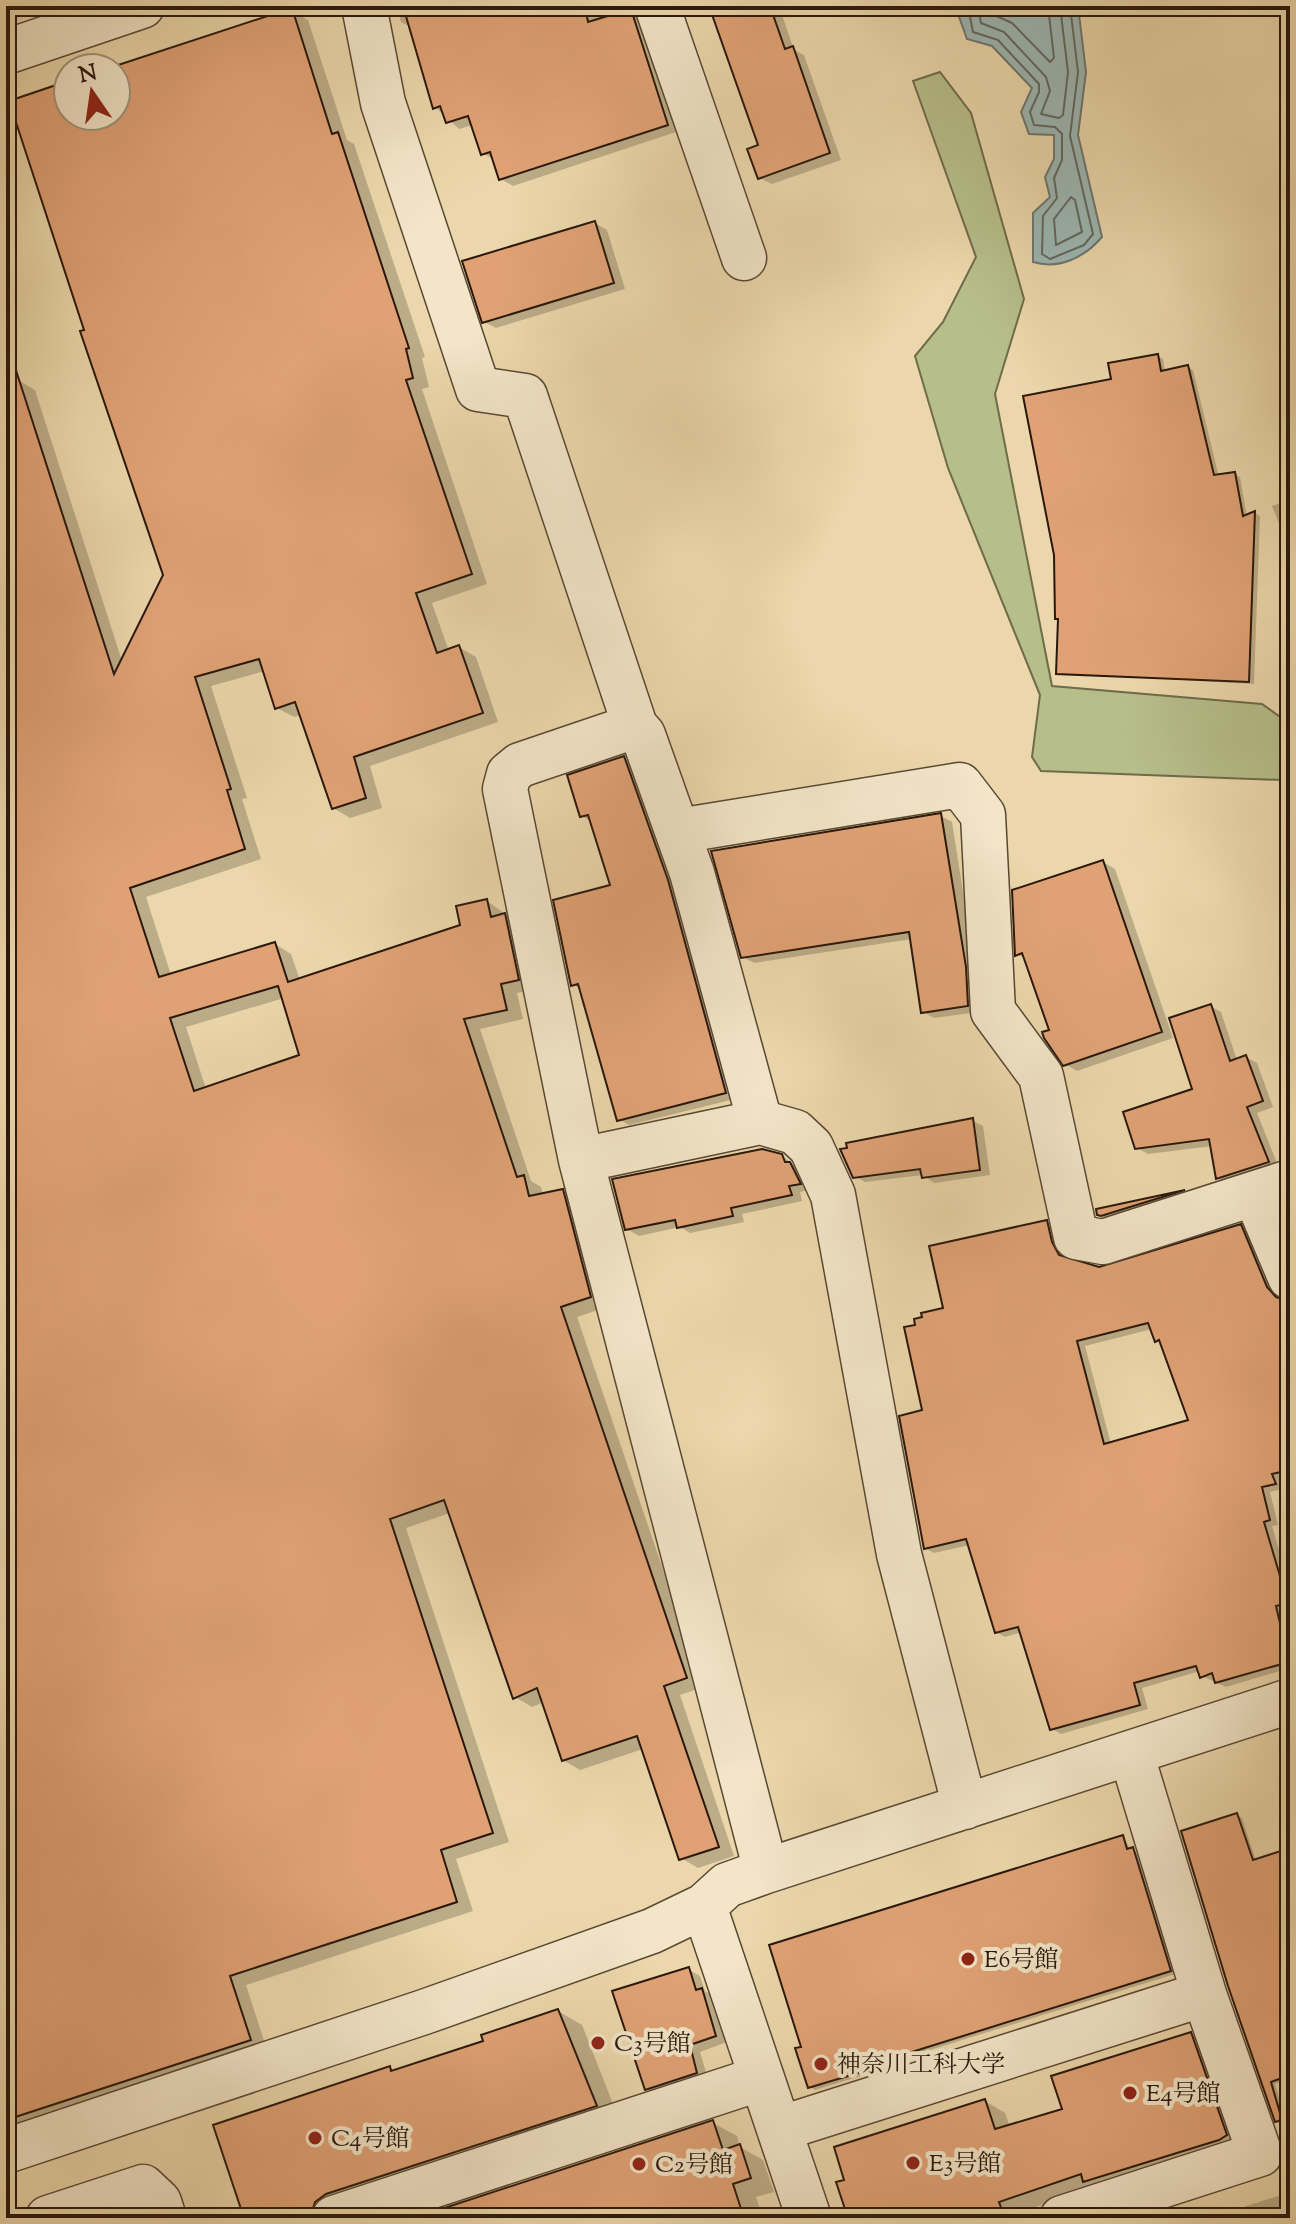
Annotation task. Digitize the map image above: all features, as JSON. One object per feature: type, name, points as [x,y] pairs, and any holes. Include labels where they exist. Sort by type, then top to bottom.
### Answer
[{"type":"street","points":[[6,52],[142,6]]},
{"type":"street","points":[[364,6],[383,103],[478,389],[525,396],[635,726],[643,735],[678,831],[760,1122]]},
{"type":"street","points":[[657,6],[744,258]]},
{"type":"street","points":[[635,726],[520,765],[509,774],[505,789],[581,1160],[766,1871]]},
{"type":"street","points":[[678,831],[960,785],[983,815],[993,1011],[1041,1076],[1076,1237],[1103,1242],[1272,1188],[1290,1277]]},
{"type":"street","points":[[581,1160],[760,1122],[795,1132],[811,1147],[833,1195],[899,1554],[965,1807]]},
{"type":"street","points":[[6,2151],[424,2012],[652,1931],[704,1906],[727,1885],[766,1871],[1290,1701]]},
{"type":"street","points":[[1062,2218],[1275,2149],[1204,1994],[1131,1753]]},
{"type":"street","points":[[704,1906],[809,2218]]},
{"type":"street","points":[[779,2129],[1204,1994]]},
{"type":"street","points":[[334,2218],[762,2078]]},
{"type":"street","points":[[48,2218],[143,2187],[159,2202],[164,2218]]},
{"type":"green space","points":[[940,72],[971,113],[1024,299],[995,394],[1052,686],[1262,704],[1286,721],[1290,731],[1290,801],[1289,789],[1282,780],[1041,771],[1032,757],[1040,695],[948,468],[915,356],[943,322],[976,257],[913,81]]},
{"type":"water","points":[[961,6],[1078,6],[1086,72],[1078,135],[1102,237],[1080,256],[1062,263],[1033,262],[1033,213],[1050,197],[1045,177],[1054,159],[1054,135],[1029,134],[1021,112],[1032,88],[992,46],[967,39],[958,14]]},
{"type":"building","points":[[403,6],[585,6],[588,22],[631,9],[668,125],[499,180],[490,152],[481,155],[468,116],[446,123],[440,106],[433,109]]},
{"type":"building","points":[[709,6],[770,6],[785,49],[793,46],[830,153],[758,179],[747,149],[758,145]]},
{"type":"building","points":[[292,8],[332,134],[338,132],[409,348],[406,349],[413,378],[406,380],[472,574],[416,593],[437,653],[459,645],[483,713],[354,757],[366,798],[332,809],[295,702],[275,709],[259,659],[195,677],[231,789],[227,790],[245,849],[130,888],[159,977],[275,942],[288,982],[460,925],[456,906],[487,899],[491,917],[505,913],[519,980],[501,984],[507,1010],[464,1019],[517,1177],[524,1175],[529,1196],[563,1189],[591,1297],[561,1307],[687,1678],[664,1686],[719,1847],[679,1860],[637,1736],[562,1761],[537,1688],[513,1699],[444,1500],[390,1519],[493,1833],[441,1850],[457,1902],[230,1976],[251,2040],[6,2120],[6,362],[13,361],[114,674],[163,575],[80,331],[84,330],[9,101],[52,86],[52,132],[132,132],[132,60]],"holes":[[[278,986],[299,1055],[194,1091],[170,1018]]]},
{"type":"building","points":[[595,221],[614,283],[482,323],[462,261]]},
{"type":"building","points":[[1158,354],[1161,371],[1188,365],[1214,475],[1235,472],[1243,516],[1255,511],[1249,682],[1056,674],[1058,619],[1055,619],[1054,555],[1023,396],[1111,379],[1108,363]]},
{"type":"building","points":[[624,756],[668,880],[726,1093],[617,1121],[578,984],[571,986],[553,900],[610,885],[588,815],[580,817],[567,775]]},
{"type":"building","points":[[941,813],[966,967],[968,1006],[921,1013],[909,932],[741,958],[711,851]]},
{"type":"building","points":[[1103,860],[1162,1032],[1063,1066],[1044,1038],[1042,1032],[1049,1030],[1022,953],[1015,956],[1012,890]]},
{"type":"building","points":[[1211,1004],[1230,1061],[1246,1055],[1263,1101],[1247,1107],[1269,1162],[1216,1179],[1209,1139],[1135,1149],[1123,1112],[1192,1089],[1169,1018]]},
{"type":"building","points":[[973,1118],[980,1170],[922,1178],[920,1169],[853,1178],[840,1149],[847,1148],[846,1143]]},
{"type":"building","points":[[762,1149],[782,1154],[785,1162],[790,1162],[801,1184],[789,1186],[792,1195],[731,1208],[733,1216],[677,1228],[675,1220],[625,1230],[612,1179]]},
{"type":"building","points":[[1185,1190],[1101,1216],[1097,1215],[1096,1209]]},
{"type":"building","points":[[1047,1220],[1052,1242],[1059,1255],[1099,1267],[1241,1224],[1267,1287],[1276,1297],[1290,1301],[1290,1470],[1272,1474],[1276,1484],[1262,1487],[1270,1520],[1264,1522],[1288,1603],[1276,1606],[1289,1662],[1215,1683],[1212,1673],[1200,1678],[1196,1666],[1134,1683],[1140,1705],[1050,1730],[1018,1627],[995,1633],[966,1539],[924,1549],[899,1416],[922,1410],[904,1327],[915,1325],[914,1319],[922,1317],[921,1313],[943,1308],[929,1246]],"holes":[[[1148,1323],[1155,1342],[1159,1340],[1188,1420],[1104,1444],[1077,1341]]]},
{"type":"building","points":[[1237,1813],[1253,1860],[1290,1848],[1290,2075],[1271,2082],[1282,2120],[1275,2122],[1228,1986],[1181,1831]]},
{"type":"building","name":"E6号館","points":[[1123,1835],[1127,1849],[1133,1847],[1171,1971],[867,2066],[868,2070],[808,2088],[795,2048],[801,2047],[769,1945]]},
{"type":"building","points":[[689,1967],[696,1990],[702,1988],[716,2036],[690,2045],[697,2073],[645,2090],[612,1991]]},
{"type":"building","points":[[558,2009],[597,2106],[326,2194],[315,2202],[310,2218],[244,2218],[213,2125],[390,2066],[391,2071],[483,2041],[481,2035]]},
{"type":"building","points":[[1191,2032],[1227,2135],[1219,2140],[1083,2182],[1081,2174],[999,2202],[1002,2210],[976,2218],[848,2218],[836,2182],[844,2180],[834,2147],[985,2099],[995,2129],[1062,2109],[1051,2076]]},
{"type":"building","name":"C2号館","points":[[713,2120],[723,2150],[740,2144],[751,2178],[733,2184],[744,2218],[414,2218]]},
{"type":"place","name":"E6号館","points":[[968,1959]]},
{"type":"place","name":"C3号館","points":[[598,2043]]},
{"type":"place","name":"神奈川工科大学","points":[[821,2064]]},
{"type":"place","name":"E4号館","points":[[1130,2093]]},
{"type":"place","name":"C4号館","points":[[315,2138]]},
{"type":"place","name":"E3号館","points":[[913,2163]]},
{"type":"place","name":"C2号館","points":[[639,2164]]}]
